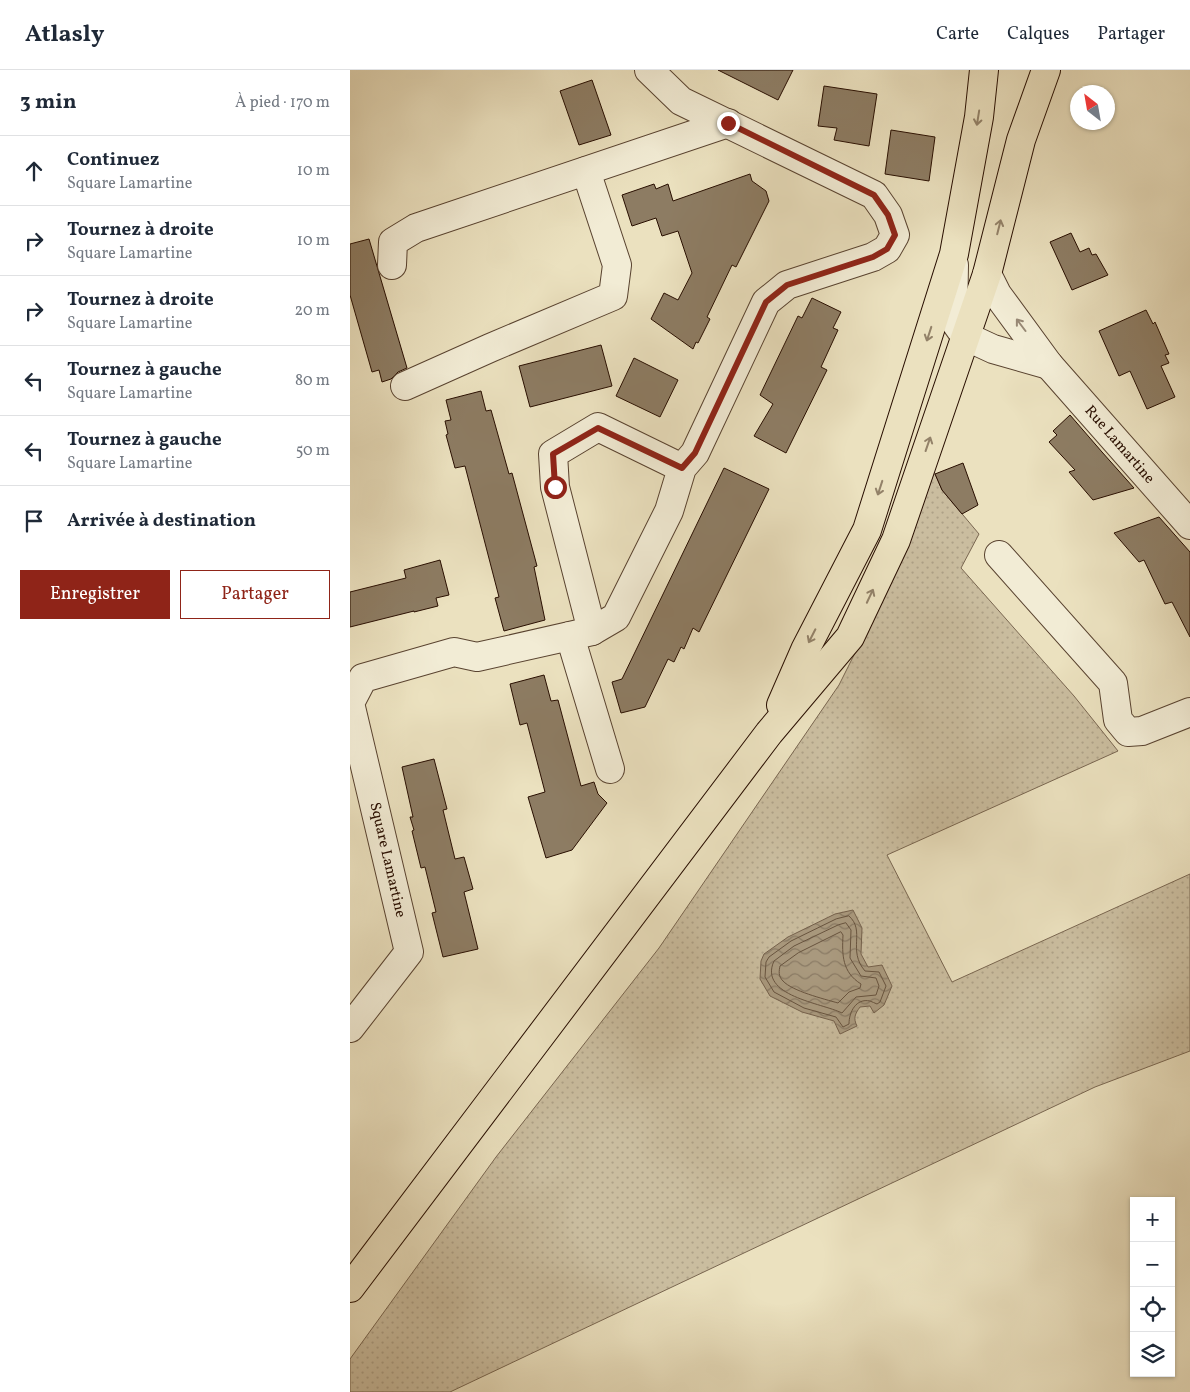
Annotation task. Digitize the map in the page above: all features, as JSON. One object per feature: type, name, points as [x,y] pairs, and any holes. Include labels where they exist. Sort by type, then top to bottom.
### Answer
[{"type":"main road","points":[[769,733],[805,650],[867,530],[954,254],[979,117],[984,70]]},
{"type":"main road","points":[[350,1288],[769,733],[850,637],[896,540],[987,274],[1021,140],[1046,70]]},
{"type":"street","name":"Square Lamartine","points":[[350,1028],[409,952],[350,703],[363,678],[454,652],[477,657],[581,633],[616,617],[669,511],[682,468],[695,453],[766,302],[787,285],[873,257],[887,249],[895,235],[888,215],[874,195],[681,101],[650,70]]},
{"type":"street","points":[[392,265],[393,242],[416,228],[728,123]]},
{"type":"street","points":[[405,386],[613,296],[617,265],[586,171]]},
{"type":"street","points":[[954,254],[953,318],[965,336],[993,349],[1049,365]]},
{"type":"street","name":"Rue Lamartine","points":[[987,274],[997,294],[1049,365],[1190,525]]},
{"type":"street","points":[[610,769],[581,633],[555,487],[553,454],[598,428],[682,468]]},
{"type":"street","points":[[999,555],[1113,683],[1118,720],[1128,732],[1142,731],[1190,712]]},
{"type":"shaded area","points":[[933,469],[942,490],[979,534],[961,568],[1074,696],[1118,751],[887,855],[952,982],[1190,874],[1190,1051],[1095,1087],[450,1392],[350,1392],[350,1359],[496,1157],[659,948],[839,685],[907,549]]},
{"type":"water","points":[[853,910],[862,928],[861,954],[868,967],[882,965],[892,986],[884,1005],[874,1013],[870,1006],[860,1007],[855,1016],[857,1026],[840,1034],[834,1021],[802,1012],[770,996],[760,979],[761,961],[764,954],[788,937],[835,914]]},
{"type":"building","points":[[718,70],[793,70],[778,100]]},
{"type":"building","points":[[592,80],[611,135],[579,145],[560,91]]},
{"type":"building","points":[[824,86],[877,94],[869,146],[834,140],[837,128],[818,126]]},
{"type":"building","points":[[891,130],[935,137],[929,181],[885,174]]},
{"type":"building","points":[[750,174],[752,181],[766,191],[769,201],[736,267],[732,265],[707,317],[710,319],[693,349],[651,319],[664,293],[678,300],[692,273],[678,231],[662,236],[656,218],[632,226],[622,195],[654,184],[656,189],[668,184],[673,201]]},
{"type":"building","points":[[1071,233],[1080,252],[1089,248],[1092,255],[1096,254],[1108,275],[1072,290],[1050,242]]},
{"type":"building","points":[[369,239],[407,368],[398,372],[391,379],[382,382],[379,370],[372,372],[350,295],[350,244]]},
{"type":"building","points":[[812,298],[841,312],[833,328],[838,330],[821,367],[827,370],[786,453],[754,436],[773,404],[760,395],[798,316],[802,318]]},
{"type":"building","points":[[1146,310],[1153,324],[1155,322],[1169,354],[1165,355],[1169,363],[1161,366],[1175,397],[1147,409],[1130,371],[1119,376],[1099,331]]},
{"type":"building","points":[[601,345],[612,386],[530,407],[519,366]]},
{"type":"building","points":[[634,358],[678,380],[660,417],[616,396]]},
{"type":"building","points":[[481,391],[486,411],[491,410],[509,474],[512,473],[537,566],[534,567],[545,620],[504,631],[495,598],[499,597],[465,466],[455,468],[446,435],[448,434],[445,421],[451,420],[446,400]]},
{"type":"building","points":[[1070,415],[1134,488],[1093,500],[1069,472],[1075,470],[1049,442],[1057,435],[1053,431]]},
{"type":"building","points":[[963,463],[978,505],[962,514],[942,490],[935,474]]},
{"type":"building","points":[[724,468],[769,489],[699,632],[693,628],[684,649],[681,647],[674,662],[668,659],[645,707],[621,713],[612,682],[622,679]]},
{"type":"building","points":[[1159,517],[1190,552],[1190,637],[1172,602],[1165,604],[1144,560],[1139,562],[1114,533]]},
{"type":"building","points":[[440,560],[449,595],[436,598],[438,606],[350,627],[350,592],[406,578],[404,570]]},
{"type":"building","points":[[544,675],[551,701],[558,700],[581,786],[594,782],[598,794],[607,803],[572,850],[546,858],[528,797],[545,792],[527,723],[520,725],[510,684]]},
{"type":"building","points":[[434,759],[447,809],[443,810],[455,859],[464,857],[473,889],[464,892],[478,949],[443,957],[432,913],[436,912],[425,867],[421,868],[412,831],[414,830],[410,817],[413,817],[402,767]]},
{"type":"route","points":[[555,487],[553,454],[598,428],[682,468],[695,453],[766,302],[787,285],[873,257],[887,249],[895,235],[888,215],[874,195],[728,123]]}]
